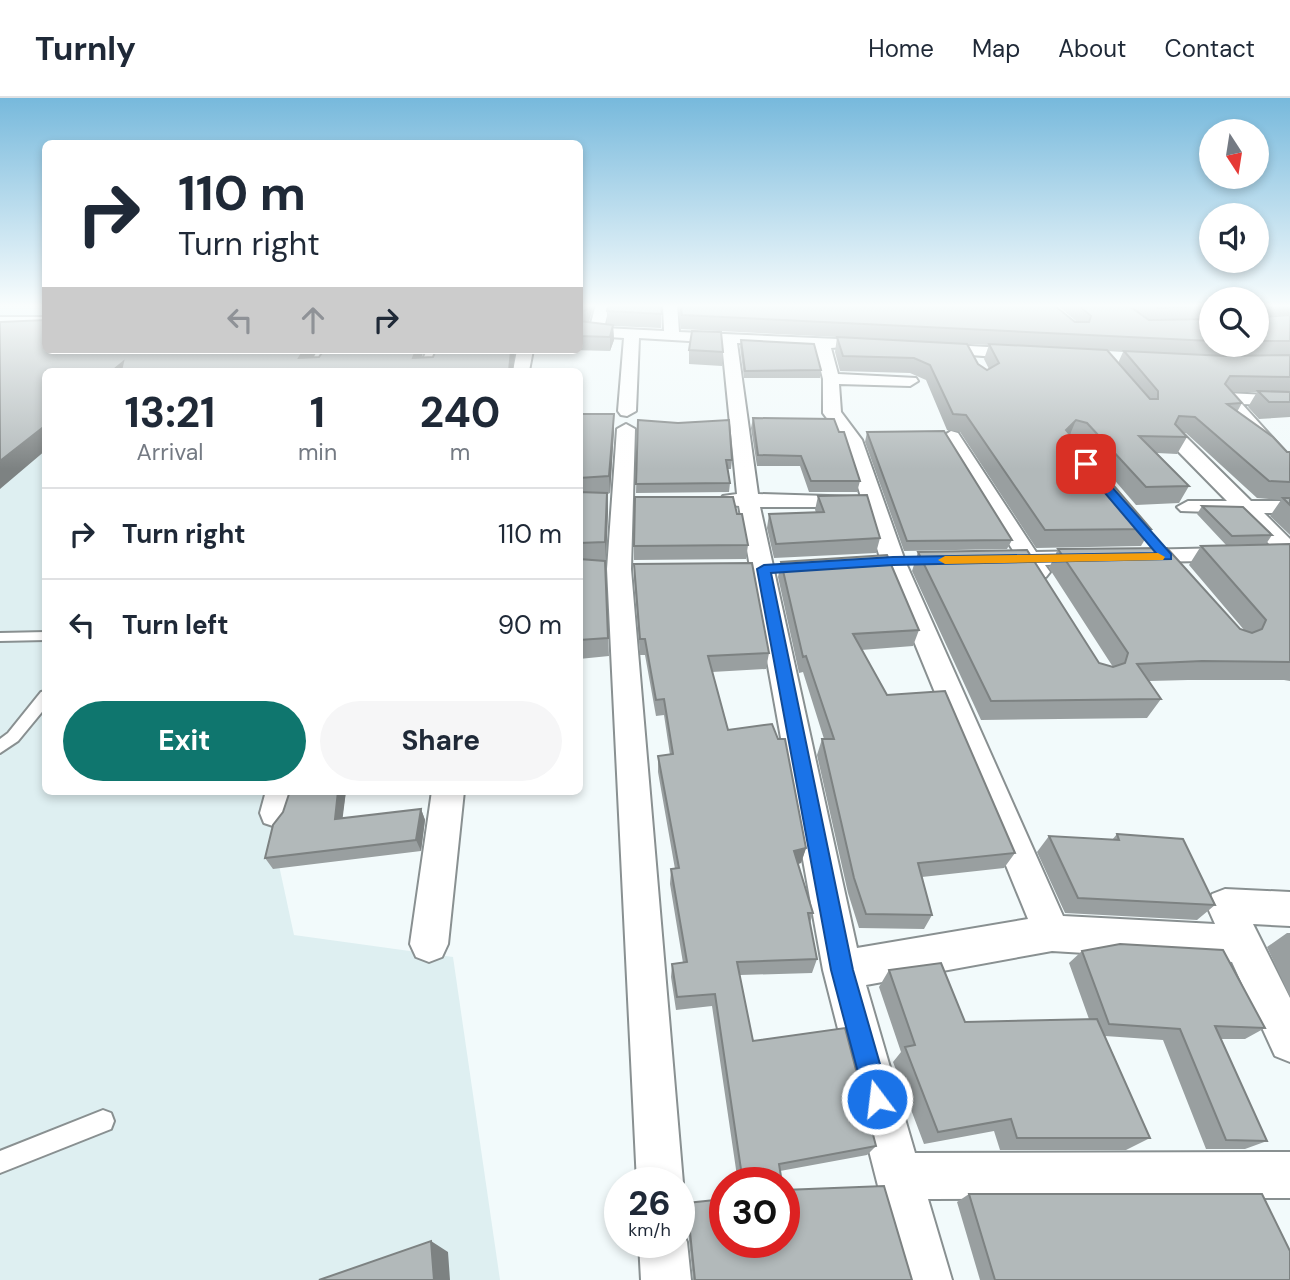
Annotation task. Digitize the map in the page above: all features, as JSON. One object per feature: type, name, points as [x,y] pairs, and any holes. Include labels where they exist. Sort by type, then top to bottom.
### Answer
[{"type":"street","points":[[630,359],[625,501],[619,569],[659,1167]]},
{"type":"street","points":[[731,359],[748,499],[842,970],[927,1280]]},
{"type":"street","points":[[826,359],[831,379],[832,413],[853,440],[871,501],[894,561],[1052,933]]},
{"type":"street","points":[[974,359],[978,369]]},
{"type":"street","points":[[831,379],[910,381]]},
{"type":"street","points":[[1288,465],[1227,398],[1289,401]]},
{"type":"street","points":[[951,437],[1051,593]]},
{"type":"street","points":[[1177,439],[1290,553]]},
{"type":"street","points":[[706,500],[871,501]]},
{"type":"street","points":[[1188,507],[1290,508]]},
{"type":"street","points":[[1149,536],[1184,578]]},
{"type":"street","points":[[975,560],[1290,553]]},
{"type":"street","points":[[429,944],[448,795]]},
{"type":"street","points":[[1290,909],[1225,906],[1290,1041]]},
{"type":"street","points":[[842,970],[1052,933],[1242,944]]},
{"type":"street","points":[[898,1176],[1290,1175]]},
{"type":"street","points":[[664,1258],[666,1280]]},
{"type":"lane","points":[[0,637],[42,636]]},
{"type":"lane","points":[[0,747],[13,737],[42,701]]},
{"type":"lane","points":[[0,1162],[103,1121]]},
{"type":"shaded area","points":[[0,359],[45,359],[45,368],[42,368],[42,795],[264,795],[294,935],[453,957],[500,1280],[0,1280]]},
{"type":"building","points":[[0,359],[510,359],[509,368],[122,368],[123,362],[116,368],[42,368],[42,428],[0,461]]},
{"type":"building","points":[[743,359],[818,359],[821,370],[745,371]]},
{"type":"building","points":[[917,359],[975,359],[987,370],[999,363],[997,359],[1115,359],[1150,399],[1158,399],[1158,391],[1131,359],[1290,359],[1290,377],[1230,376],[1225,384],[1242,403],[1227,404],[1290,452],[1290,482],[1269,481],[1195,417],[1179,416],[1175,424],[1187,437],[1139,436],[1189,486],[1146,487],[1087,423],[1076,420],[1066,430],[1151,529],[1045,530],[966,415],[953,414],[930,365]]},
{"type":"building","points":[[1258,391],[1290,392],[1290,402],[1269,402]]},
{"type":"building","points":[[583,414],[614,414],[609,476],[583,478]]},
{"type":"building","points":[[753,418],[834,419],[839,432],[844,432],[860,481],[811,481],[801,456],[758,455]]},
{"type":"building","points":[[638,420],[678,423],[729,420],[732,460],[726,460],[730,483],[636,484]]},
{"type":"building","points":[[944,431],[1012,540],[907,541],[867,432]]},
{"type":"building","points":[[583,492],[607,493],[605,542],[583,543]]},
{"type":"building","points":[[867,495],[880,538],[776,544],[769,514],[824,512],[818,496]]},
{"type":"building","points":[[635,497],[733,497],[737,514],[742,514],[748,545],[634,546]]},
{"type":"building","points":[[1202,506],[1243,507],[1272,535],[1232,536]]},
{"type":"building","points":[[1290,544],[1290,662],[1202,661],[1137,664],[1161,699],[991,701],[918,552],[1027,550],[1099,663],[1113,667],[1125,663],[1128,653],[1058,549],[1167,548],[1240,629],[1252,633],[1262,629],[1266,620],[1201,546]]},
{"type":"building","points":[[887,555],[919,630],[853,634],[887,695],[945,691],[1015,853],[918,863],[932,915],[866,914],[854,878],[822,739],[834,739],[806,656],[803,657],[781,562]]},
{"type":"building","points":[[583,559],[605,561],[608,638],[583,640]]},
{"type":"building","points":[[752,563],[769,653],[708,656],[728,730],[772,724],[778,739],[785,739],[806,848],[794,851],[813,913],[808,913],[817,959],[737,962],[753,1041],[845,1028],[876,1146],[779,1164],[779,1167],[741,1167],[715,994],[677,997],[672,964],[687,962],[671,869],[679,868],[658,756],[673,754],[664,699],[656,700],[645,639],[640,639],[634,564]]},
{"type":"building","points":[[289,795],[338,795],[335,819],[421,809],[416,840],[265,858],[273,825],[283,812]]},
{"type":"building","points":[[1117,834],[1183,839],[1215,905],[1078,898],[1049,836],[1119,840]]},
{"type":"building","points":[[1120,944],[1223,950],[1265,1028],[1215,1026],[1267,1141],[1226,1140],[1180,1029],[1109,1024],[1082,951]]},
{"type":"building","points":[[941,963],[965,1022],[1097,1019],[1150,1138],[1017,1138],[1011,1119],[938,1132],[905,1047],[915,1045],[889,970]]},
{"type":"building","points":[[884,1186],[912,1280],[695,1280],[693,1258],[695,1258],[695,1202],[709,1201],[709,1258],[800,1258],[800,1189]]},
{"type":"building","points":[[969,1194],[1262,1194],[1290,1251],[1290,1280],[995,1280]]},
{"type":"building","points":[[431,1241],[434,1280],[319,1280]]},
{"type":"slow traffic","points":[[945,560],[1158,557]]},
{"type":"route","points":[[877,1099],[842,970],[764,569],[893,561],[1166,557],[1086,464]]}]
